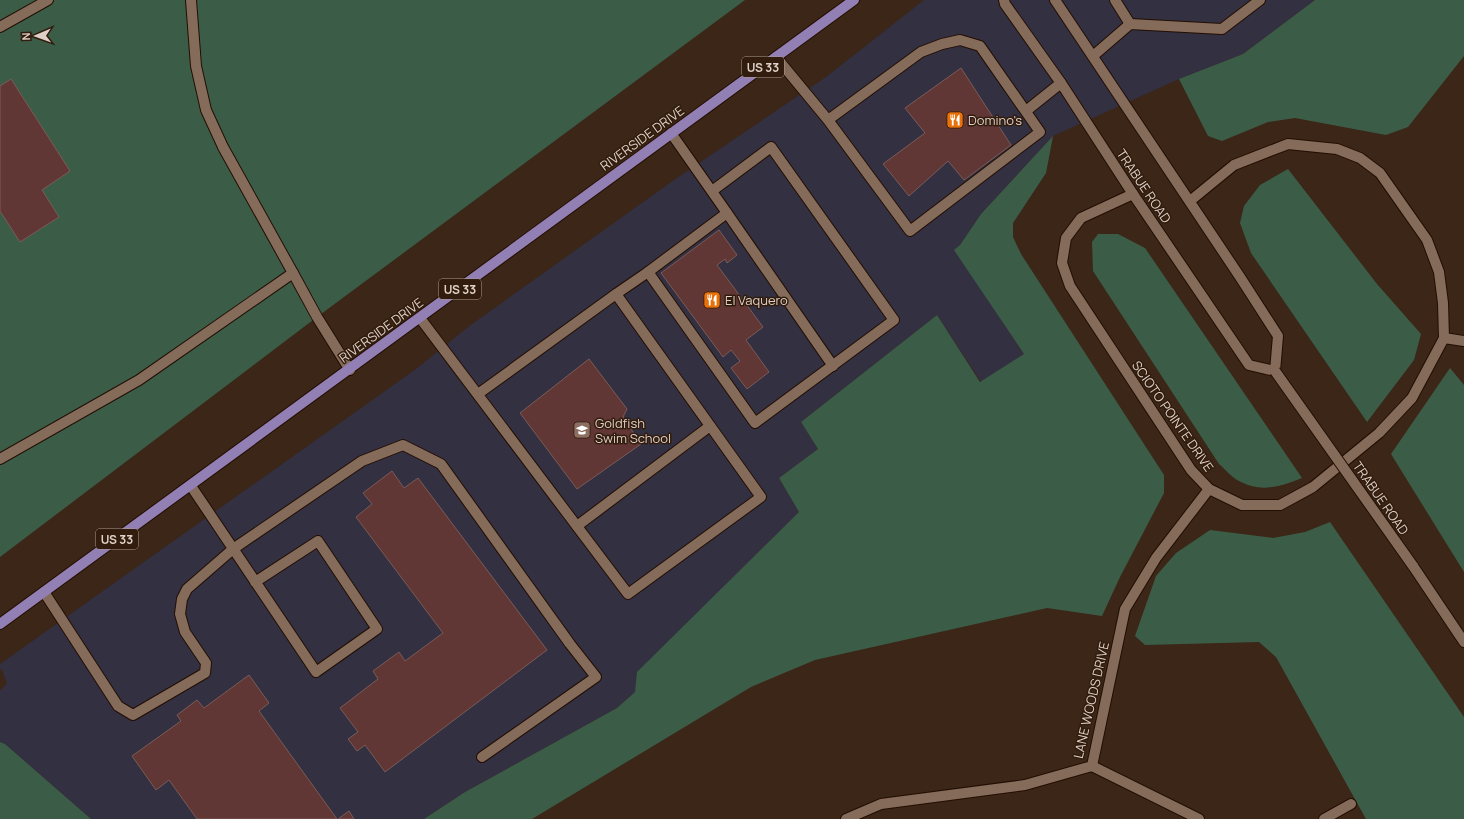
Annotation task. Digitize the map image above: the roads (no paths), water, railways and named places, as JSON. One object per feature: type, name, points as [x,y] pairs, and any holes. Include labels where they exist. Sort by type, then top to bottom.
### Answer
[{"type":"main road","name":"RIVERSIDE DRIVE","points":[[0,624],[350,370],[854,0]]},
{"type":"street","points":[[0,27],[48,0]]},
{"type":"street","points":[[192,0],[196,66],[206,110],[223,147],[317,317],[350,370]]},
{"type":"street","name":"TRABUE ROAD","points":[[1004,0],[1005,4],[1061,83],[1133,194],[1249,365],[1275,371],[1413,566],[1464,642]]},
{"type":"street","points":[[1055,0],[1190,201],[1278,336],[1275,371]]},
{"type":"street","points":[[1115,0],[1130,24]]},
{"type":"street","points":[[1093,56],[1130,24],[1222,29],[1260,0]]},
{"type":"street","points":[[776,57],[828,120],[910,231],[1040,132],[980,46],[960,40],[942,44],[921,52],[828,120]]},
{"type":"street","points":[[1026,111],[1061,83]]},
{"type":"street","points":[[671,133],[833,366]]},
{"type":"street","name":"SCIOTO POINTE DRIVE","points":[[1133,194],[1081,218],[1066,238],[1062,263],[1070,286],[1191,470],[1209,489],[1242,505],[1280,505],[1313,487],[1379,433],[1412,398],[1444,338],[1443,303],[1439,272],[1427,240],[1380,173],[1360,158],[1337,149],[1288,144],[1234,165],[1190,201]]},
{"type":"street","points":[[648,272],[755,423],[894,320],[772,147],[712,191]]},
{"type":"street","points":[[478,394],[648,272],[727,213]]},
{"type":"street","points":[[0,459],[139,380],[293,273]]},
{"type":"street","points":[[420,318],[628,594],[761,497],[616,294]]},
{"type":"street","points":[[1444,338],[1464,341]]},
{"type":"street","points":[[577,526],[710,426]]},
{"type":"street","points":[[44,592],[118,706],[133,715],[205,673],[206,663],[185,632],[180,614],[182,599],[187,589],[233,549],[362,461],[403,445],[441,464],[570,644],[596,677],[482,757]]},
{"type":"street","points":[[191,486],[255,582],[316,672],[377,629],[318,541],[255,582]]},
{"type":"street","name":"LANE WOODS DRIVE","points":[[846,819],[881,804],[1025,785],[1092,766],[1125,609],[1156,558],[1209,489]]},
{"type":"street","points":[[1092,766],[1199,819]]},
{"type":"street","points":[[1324,819],[1351,804]]},
{"type":"place","name":"Domino's","points":[[955,120]]},
{"type":"place","name":"El Vaquero","points":[[712,300]]},
{"type":"place","name":"Goldfish Swim School","points":[[582,430]]}]
